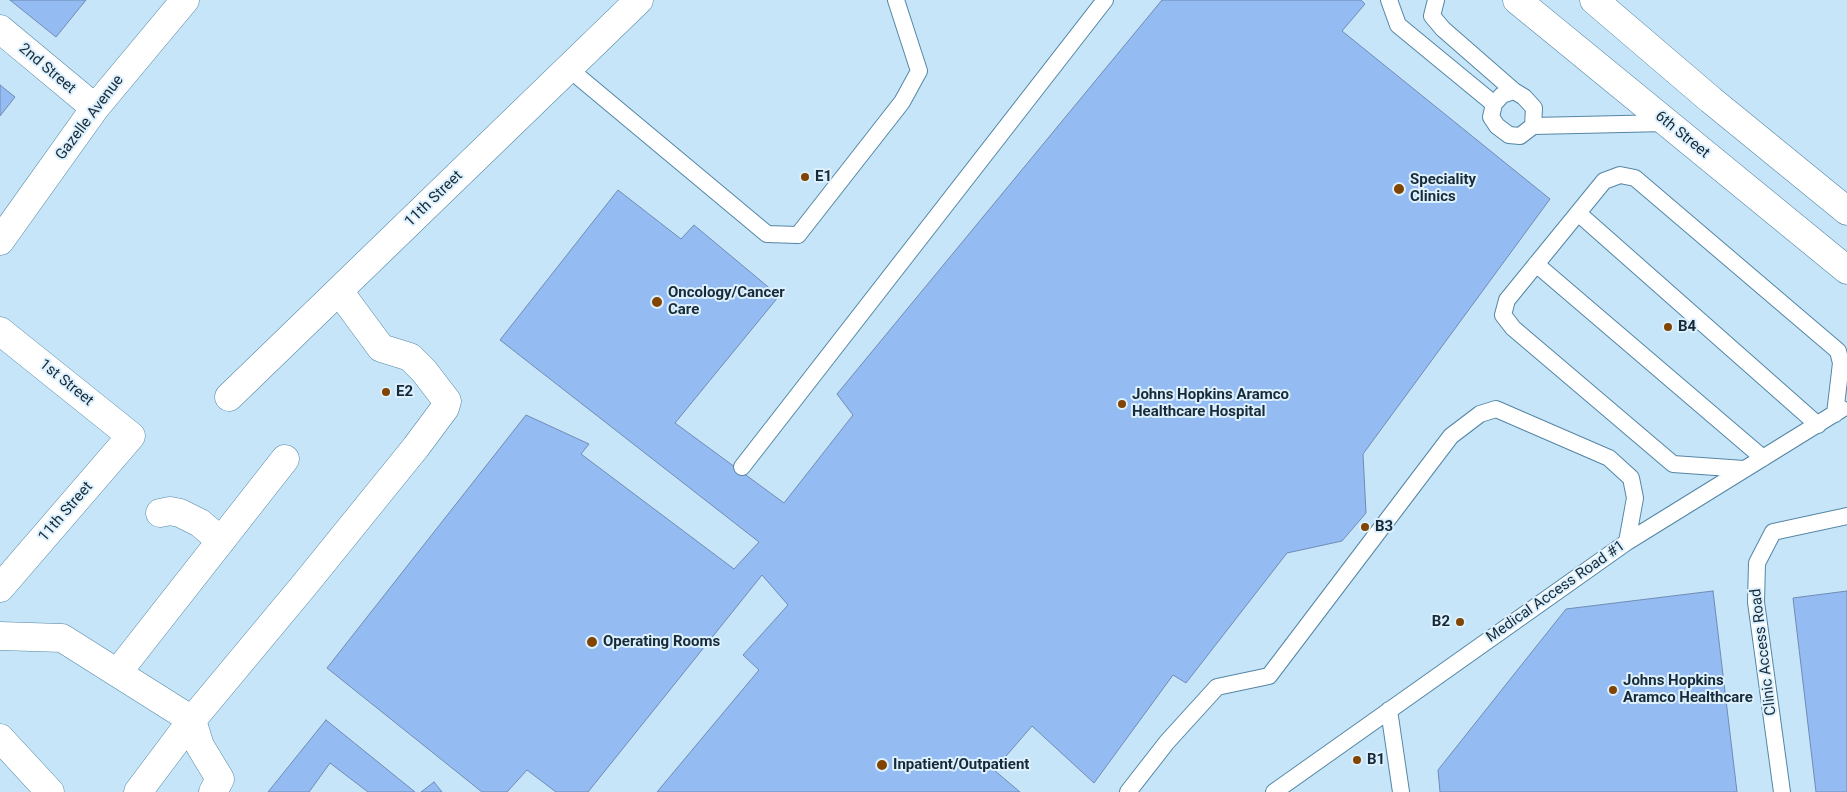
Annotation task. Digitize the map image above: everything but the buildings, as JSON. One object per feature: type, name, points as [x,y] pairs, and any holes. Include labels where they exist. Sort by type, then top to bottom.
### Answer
[{"type":"street","name":"Gazelle Avenue","points":[[0,241],[95,108],[185,0]]},
{"type":"street","name":"11th Street","points":[[229,397],[639,0]]},
{"type":"street","name":"6th Street","points":[[1517,0],[1847,270]]},
{"type":"street","points":[[1594,0],[1711,100],[1847,210]]},
{"type":"street","name":"2nd Street","points":[[0,29],[95,108]]},
{"type":"street","points":[[138,792],[192,720],[416,447],[447,401],[440,390],[410,357],[381,348],[339,291]]},
{"type":"street","name":"1st Street","points":[[5,344],[131,436]]},
{"type":"street","name":"11th Street","points":[[0,588],[131,436]]},
{"type":"street","points":[[118,672],[285,459]]},
{"type":"street","points":[[160,513],[180,512],[200,523],[221,542]]},
{"type":"street","points":[[0,636],[62,638],[192,720],[200,746],[220,779],[213,792]]},
{"type":"street","points":[[0,738],[50,792]]},
{"type":"lane","points":[[568,68],[767,234],[798,235],[902,102],[919,71],[896,0]]},
{"type":"lane","points":[[742,467],[1105,0]]},
{"type":"lane","points":[[1389,0],[1398,25],[1494,104]]},
{"type":"lane","points":[[1436,0],[1432,16],[1443,29],[1514,91],[1524,97],[1534,108],[1533,126]]},
{"type":"lane","points":[[1514,91],[1502,95],[1494,104],[1491,117],[1497,126],[1509,135],[1520,136],[1533,126],[1667,123]]},
{"type":"lane","points":[[1744,469],[1673,464],[1513,328],[1503,315],[1506,300],[1604,181],[1620,175],[1635,178],[1838,351],[1841,410]]},
{"type":"lane","points":[[1578,213],[1818,425]]},
{"type":"lane","points":[[1536,264],[1763,458]]},
{"type":"lane","points":[[1128,792],[1167,742],[1217,687],[1269,676],[1451,436],[1480,414],[1496,409],[1609,458],[1630,478],[1635,498],[1627,542]]},
{"type":"lane","name":"Medical Access Road #1","points":[[1274,792],[1627,542],[1841,410]]},
{"type":"lane","name":"Clinic Access Road","points":[[1782,792],[1756,602],[1756,563],[1773,532],[1847,516]]},
{"type":"lane","points":[[1389,710],[1401,792]]},
{"type":"place","name":"E1","points":[[805,177]]},
{"type":"place","name":"Speciality Clinics","points":[[1399,189]]},
{"type":"place","name":"Oncology/Cancer Care","points":[[657,302]]},
{"type":"place","name":"B4","points":[[1668,327]]},
{"type":"place","name":"E2","points":[[386,392]]},
{"type":"place","name":"Johns Hopkins Aramco Healthcare Hospital","points":[[1122,404]]},
{"type":"place","name":"B3","points":[[1365,527]]},
{"type":"place","name":"B2","points":[[1460,622]]},
{"type":"place","name":"Operating Rooms","points":[[592,642]]},
{"type":"place","name":"Johns Hopkins Aramco Healthcare","points":[[1613,690]]},
{"type":"place","name":"B1","points":[[1357,760]]},
{"type":"place","name":"Inpatient/Outpatient","points":[[882,765]]}]
